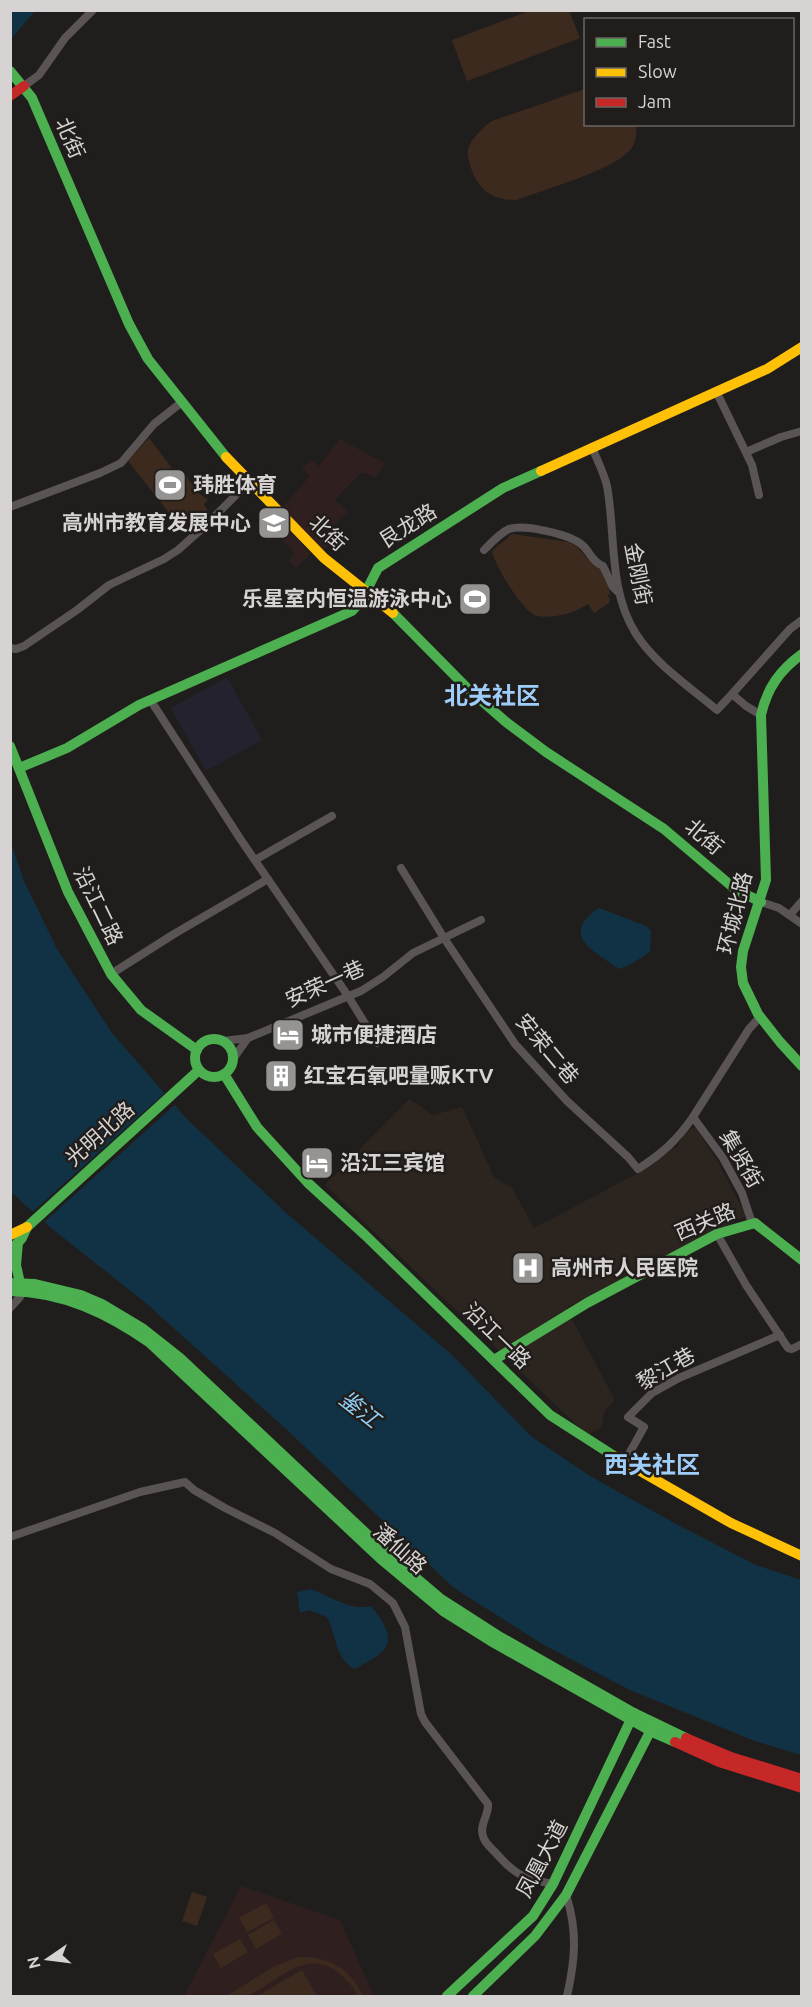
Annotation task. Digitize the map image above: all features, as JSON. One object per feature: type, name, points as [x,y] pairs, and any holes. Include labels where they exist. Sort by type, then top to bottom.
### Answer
[{"type":"street","points":[[10,96],[39,75],[65,38],[93,10]]},
{"type":"street","name":"北街","points":[[10,71],[32,98],[129,324],[148,359],[249,482],[306,542],[395,615],[467,688],[506,722],[546,752],[664,830],[735,889],[761,902]]},
{"type":"street","name":"艮龙路","points":[[19,768],[67,748],[126,712],[346,614],[356,607],[366,593],[370,579],[383,565],[485,498],[526,476],[767,369],[801,347]]},
{"type":"street","points":[[716,392],[752,465],[759,495]]},
{"type":"street","points":[[10,507],[121,463],[154,424],[182,402]]},
{"type":"street","points":[[746,452],[801,431]]},
{"type":"street","name":"金刚街","points":[[592,447],[606,485],[620,593],[628,618],[644,645],[717,710],[732,693]]},
{"type":"street","points":[[10,648],[16,649],[24,646],[77,610],[108,585],[178,550],[249,482]]},
{"type":"street","points":[[484,550],[511,528],[533,529],[566,536],[583,546],[596,563],[603,566],[613,587],[620,593]]},
{"type":"street","points":[[801,620],[790,629],[732,693],[746,706],[761,715],[768,690],[783,669],[801,654]]},
{"type":"street","points":[[151,701],[377,1043]]},
{"type":"street","name":"环城北路","points":[[761,715],[767,871],[761,902],[741,960],[748,994],[759,1018],[801,1066]]},
{"type":"street","name":"沿江二路","points":[[10,746],[68,892],[111,974],[141,1010],[196,1050]]},
{"type":"street","points":[[255,860],[332,816]]},
{"type":"street","points":[[401,868],[444,938]]},
{"type":"street","points":[[111,974],[268,879]]},
{"type":"street","points":[[790,915],[801,901]]},
{"type":"street","points":[[761,902],[790,915],[801,924]]},
{"type":"street","name":"安荣一巷","points":[[223,1041],[248,1038],[374,984],[414,953],[481,920]]},
{"type":"street","name":"安荣二巷","points":[[444,938],[515,1044],[567,1101],[638,1169]]},
{"type":"street","name":"集贤街","points":[[638,1169],[678,1139],[749,1029],[759,1018]]},
{"type":"street","points":[[233,1059],[230,1048],[223,1041],[210,1039],[196,1050],[195,1060],[199,1070],[214,1077],[229,1070],[233,1059],[248,1038]]},
{"type":"street","name":"光明北路","points":[[10,1251],[14,1239],[199,1070]]},
{"type":"street","name":"沿江一路","points":[[224,1074],[257,1127],[308,1183],[365,1235],[550,1415],[585,1439],[731,1523],[801,1556]]},
{"type":"street","name":"集贤街","points":[[693,1117],[723,1158],[742,1192],[752,1223]]},
{"type":"street","name":"西关路","points":[[494,1360],[587,1303],[717,1234],[752,1223],[800,1256]]},
{"type":"street","points":[[717,1234],[746,1286],[789,1349],[801,1344]]},
{"type":"street","points":[[10,1308],[20,1297],[15,1287],[14,1239]]},
{"type":"street","name":"潘仙路","points":[[15,1287],[47,1286],[94,1300],[121,1313],[149,1331],[180,1358],[388,1554],[441,1599],[632,1717],[719,1762],[801,1788]]},
{"type":"street","name":"黎江巷","points":[[625,1461],[644,1427],[628,1417],[652,1393],[700,1368],[780,1335]]},
{"type":"street","points":[[10,1537],[140,1492],[185,1482],[204,1496],[275,1533],[330,1569],[370,1584],[393,1603],[405,1627],[418,1706],[425,1722],[488,1804],[489,1810],[482,1830],[485,1840],[516,1874],[553,1884]]},
{"type":"street","name":"凤凰大道","points":[[447,1996],[533,1916],[553,1884],[632,1717]]},
{"type":"street","name":"潘仙路","points":[[652,1727],[731,1757],[801,1779]]},
{"type":"street","name":"凤凰大道","points":[[473,1996],[527,1947],[550,1920],[566,1895],[652,1727]]},
{"type":"street","points":[[566,1895],[572,1912],[575,1949],[575,1962],[567,1996]]},
{"type":"shaded area","points":[[529,11],[569,11],[580,38],[467,81],[452,40]]},
{"type":"shaded area","points":[[584,89],[584,126],[636,126],[636,139],[629,151],[608,165],[559,185],[516,200],[508,200],[488,193],[478,183],[468,154],[468,149],[475,137],[492,121]]},
{"type":"shaded area","name":"玮胜体育","points":[[149,438],[181,480],[187,477],[196,491],[208,500],[204,504],[208,511],[192,527],[170,514],[128,461]]},
{"type":"shaded area","points":[[340,439],[386,464],[375,477],[362,472],[335,499],[347,512],[327,532],[334,540],[323,551],[282,508],[310,476],[302,469],[311,460],[319,466]]},
{"type":"shaded area","points":[[273,513],[311,554],[296,568],[289,560],[295,554],[264,521]]},
{"type":"shaded area","points":[[512,534],[568,542],[576,546],[595,566],[606,573],[610,593],[609,603],[594,613],[588,604],[570,613],[557,616],[543,617],[531,613],[510,587],[492,551]]},
{"type":"shaded area","points":[[227,677],[262,740],[206,771],[171,708]]},
{"type":"shaded area","name":"高州市人民医院","points":[[409,1099],[433,1115],[462,1107],[494,1177],[512,1188],[534,1228],[638,1173],[678,1146],[683,1134],[695,1126],[719,1164],[746,1216],[566,1308],[615,1400],[604,1412],[602,1427],[587,1435],[325,1185]]},
{"type":"shaded area","points":[[241,1886],[340,1920],[374,1996],[184,1996]]},
{"type":"shaded area","points":[[192,1892],[207,1897],[197,1926],[182,1921]]},
{"type":"shaded area","points":[[266,1903],[274,1918],[247,1932],[239,1918]]},
{"type":"shaded area","points":[[274,1920],[282,1934],[256,1949],[248,1935]]},
{"type":"shaded area","points":[[240,1939],[248,1952],[221,1968],[213,1954]]},
{"type":"shaded area","points":[[299,1957],[320,1959],[337,1966],[345,1971],[358,1986],[363,1996],[357,1996],[340,1974],[327,1966],[315,1964],[303,1965],[292,1970],[246,1996],[227,1996],[273,1967]]},
{"type":"shaded area","points":[[302,1970],[317,1996],[257,1996]]},
{"type":"water","points":[[10,11],[35,11],[11,39]]},
{"type":"water","name":"鉴江","points":[[10,841],[24,881],[57,949],[112,1033],[186,1118],[285,1212],[452,1355],[532,1437],[590,1476],[676,1524],[756,1565],[801,1580],[801,1755],[755,1741],[630,1690],[544,1645],[454,1588],[285,1428],[147,1304],[51,1228],[11,1192]]},
{"type":"water","points":[[599,908],[646,926],[651,931],[650,952],[619,969],[592,950],[581,935],[582,927],[587,918]]},
{"type":"water","points":[[310,1589],[348,1605],[371,1606],[386,1628],[388,1637],[383,1650],[367,1663],[354,1669],[348,1664],[339,1652],[327,1617],[309,1610],[300,1613],[297,1592]]},
{"type":"pier","points":[[167,1091],[177,1103],[42,1224],[30,1214]]},
{"type":"traffic: fast","points":[[10,71],[32,98],[129,324],[148,359],[226,457]]},
{"type":"traffic: fast","points":[[19,768],[67,748],[139,705],[352,611],[361,601],[378,568],[503,488],[541,471]]},
{"type":"traffic: fast","points":[[393,613],[467,688],[506,722],[546,752],[664,829],[735,889],[761,902]]},
{"type":"traffic: fast","points":[[802,654],[787,666],[776,680],[767,696],[761,715],[766,880],[743,951],[741,967],[743,983],[758,1014],[802,1066]]},
{"type":"traffic: fast","points":[[10,746],[68,892],[111,974],[141,1010],[197,1050]]},
{"type":"traffic: fast","points":[[214,1039],[227,1045],[233,1058],[227,1071],[214,1077],[201,1071],[195,1058],[201,1045],[214,1039]]},
{"type":"traffic: fast","points":[[10,1251],[22,1238],[27,1227],[199,1070]]},
{"type":"traffic: fast","points":[[224,1074],[257,1127],[308,1183],[365,1235],[550,1415],[614,1456]]},
{"type":"traffic: fast","points":[[494,1360],[587,1303],[717,1234],[755,1223],[802,1260]]},
{"type":"traffic: fast","points":[[18,1242],[16,1265],[20,1283]]},
{"type":"traffic: fast","points":[[10,1283],[35,1284],[81,1295],[102,1304],[142,1328],[180,1358],[388,1554],[441,1599],[497,1635],[634,1713],[686,1738]]},
{"type":"traffic: fast","points":[[10,1291],[48,1295],[66,1300],[84,1306],[134,1332],[150,1343],[383,1561],[443,1611],[494,1643],[654,1733],[675,1742]]},
{"type":"traffic: fast","points":[[447,1996],[533,1916],[553,1884],[634,1713]]},
{"type":"traffic: fast","points":[[473,1996],[535,1936],[566,1895],[654,1724]]},
{"type":"traffic: slow","points":[[541,471],[767,369],[802,347]]},
{"type":"traffic: slow","points":[[226,457],[324,558],[393,613]]},
{"type":"traffic: slow","points":[[10,1235],[27,1227]]},
{"type":"traffic: slow","points":[[614,1456],[731,1523],[802,1556]]},
{"type":"traffic: jam","points":[[10,96],[24,86]]},
{"type":"traffic: jam","points":[[686,1738],[731,1757],[802,1779]]},
{"type":"traffic: jam","points":[[675,1742],[719,1762],[802,1788]]},
{"type":"place","name":"玮胜体育","points":[[170,485]]},
{"type":"place","name":"高州市教育发展中心","points":[[274,523]]},
{"type":"place","name":"乐星室内恒温游泳中心","points":[[475,599]]},
{"type":"place","name":"城市便捷酒店","points":[[288,1035]]},
{"type":"place","name":"红宝石氧吧量贩KTV","points":[[281,1076]]},
{"type":"place","name":"沿江三宾馆","points":[[317,1163]]},
{"type":"place","name":"高州市人民医院","points":[[528,1268]]},
{"type":"district","name":"北关社区","points":[[492,696]]},
{"type":"district","name":"西关社区","points":[[652,1465]]}]
